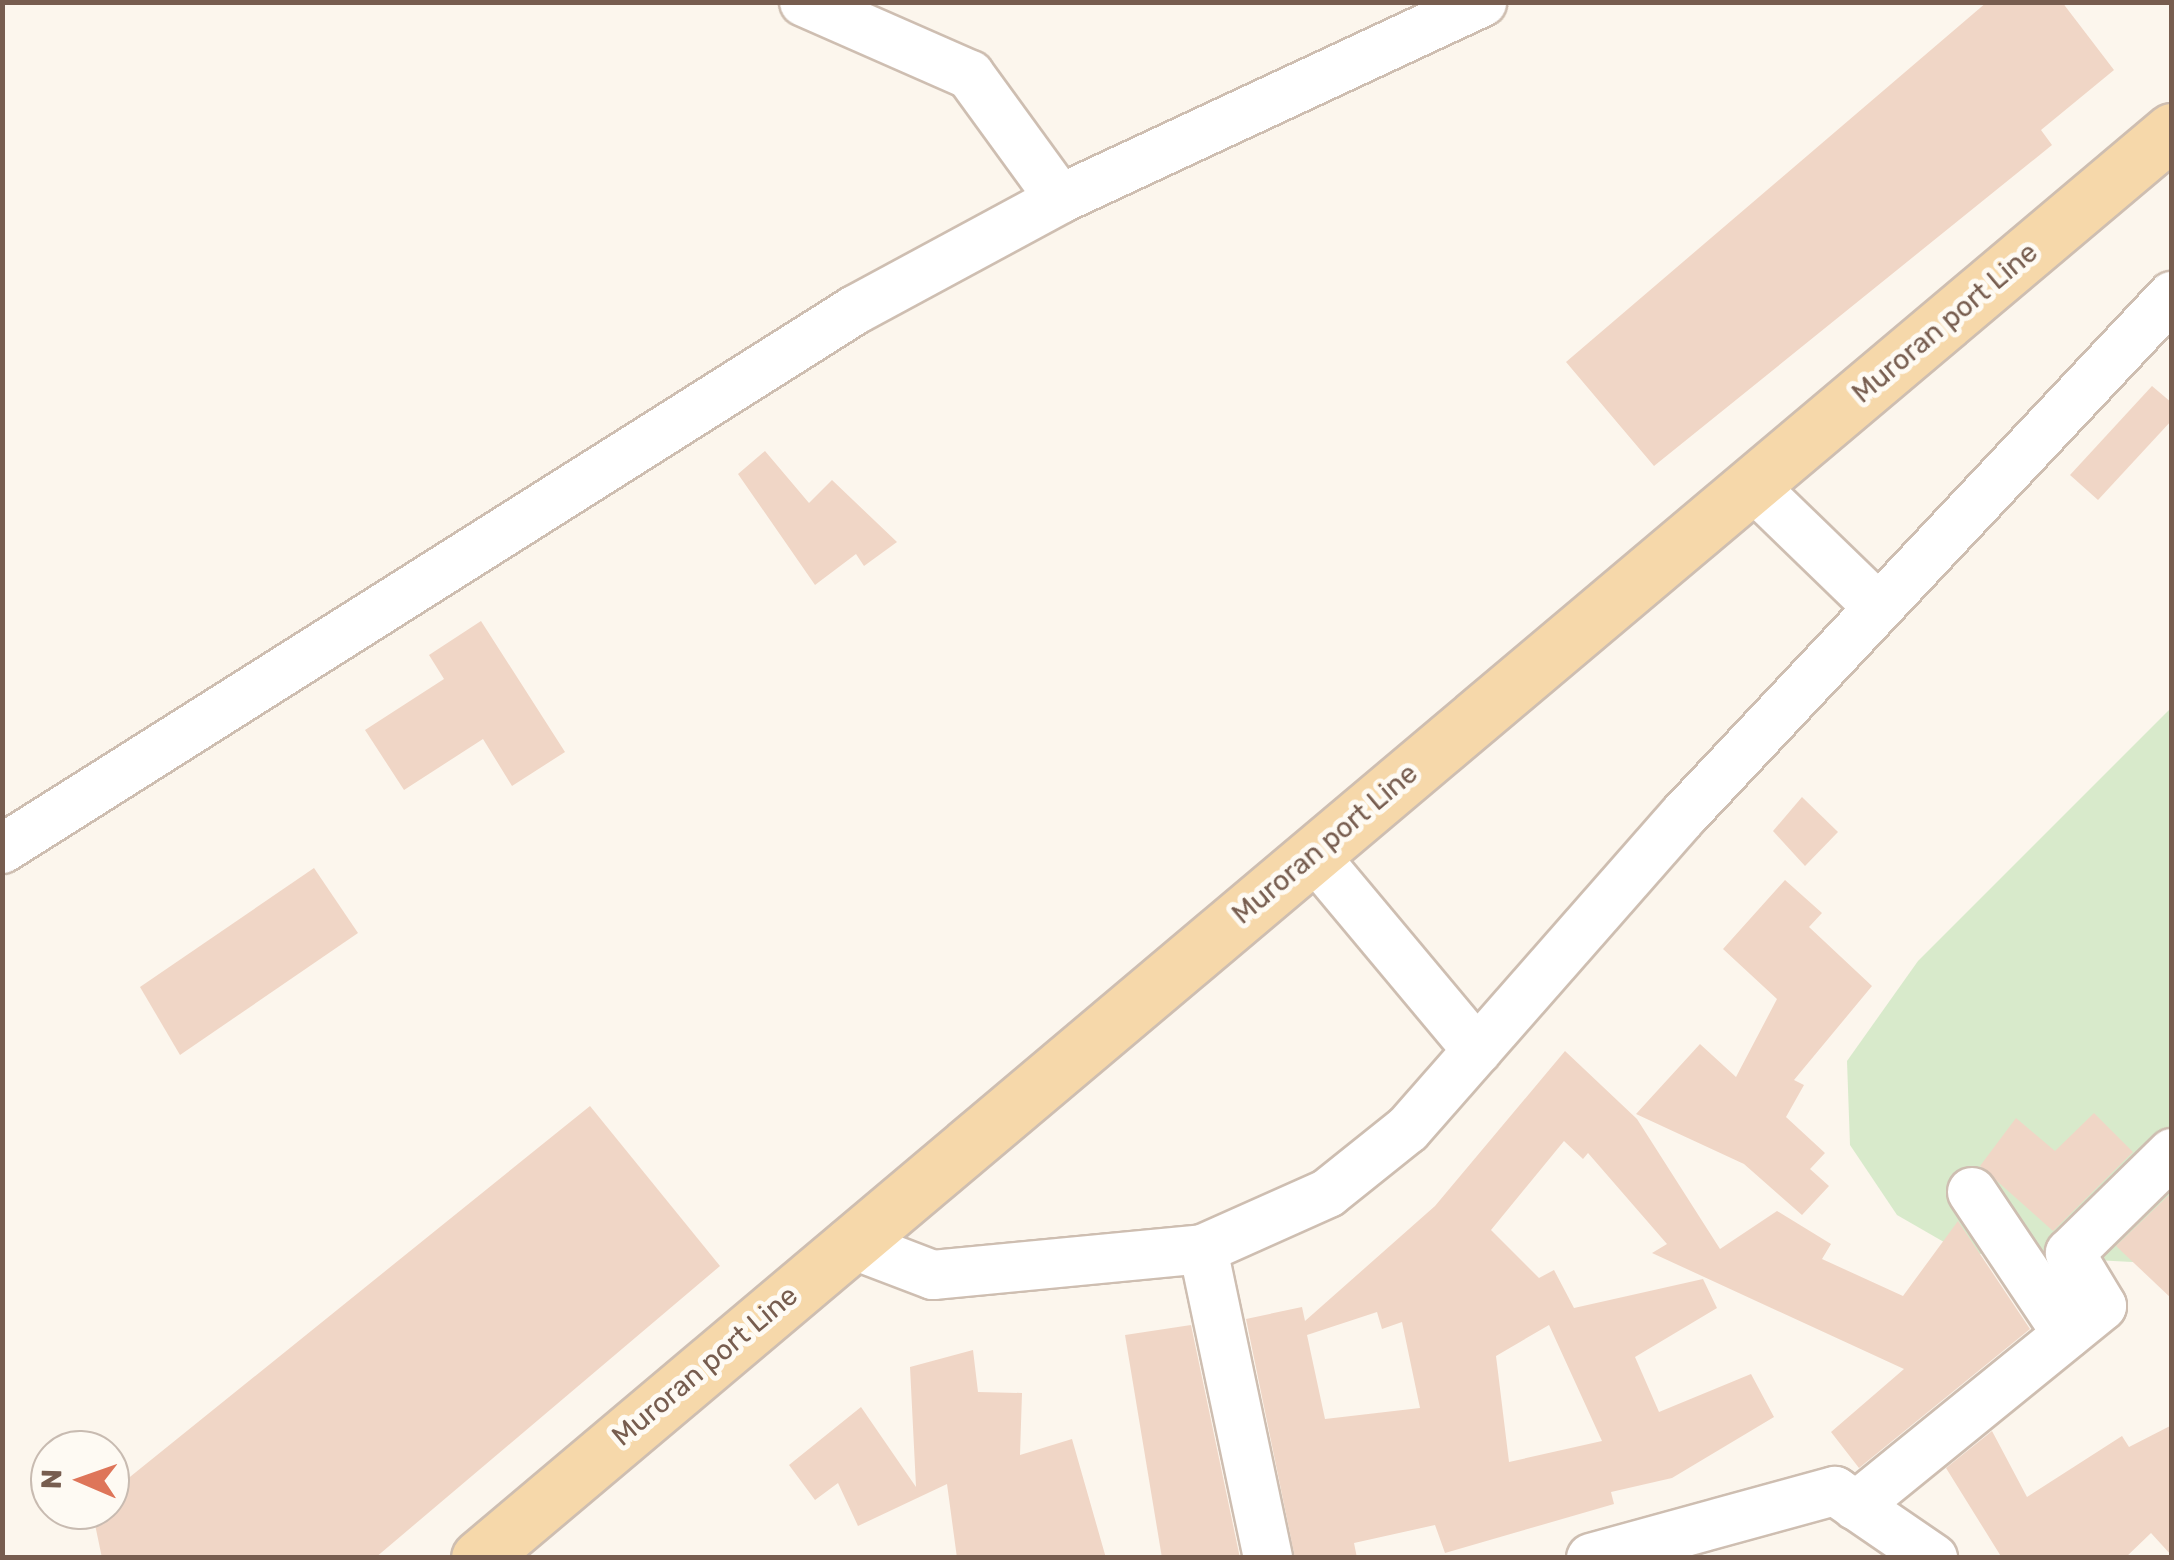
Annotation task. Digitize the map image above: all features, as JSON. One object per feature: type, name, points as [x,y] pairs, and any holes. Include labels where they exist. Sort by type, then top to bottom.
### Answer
[{"type":"main road","name":"Muroran port Line","points":[[479,1558],[2172,132]]},
{"type":"street","points":[[804,2],[970,76],[1060,199]]},
{"type":"street","points":[[2,849],[855,310],[1060,199],[1482,2]]},
{"type":"street","points":[[849,1243],[933,1275],[1203,1249],[1328,1193],[1408,1129],[1877,606],[2172,296]]},
{"type":"street","points":[[1752,485],[1877,606]]},
{"type":"street","points":[[1313,854],[1477,1050]]},
{"type":"street","points":[[1856,1506],[2102,1306],[2070,1252],[2172,1154]]},
{"type":"street","points":[[1972,1192],[2067,1334]]},
{"type":"street","points":[[1203,1249],[1268,1558]]},
{"type":"street","points":[[1591,1558],[1834,1491],[1933,1558]]},
{"type":"green space","points":[[2171,708],[2171,1264],[1963,1253],[1897,1215],[1850,1145],[1847,1061],[1918,961]]},
{"type":"building","points":[[1987,2],[2062,2],[2114,70],[2041,130],[2052,145],[1654,466],[1566,362]]},
{"type":"building","points":[[2152,386],[2172,403],[2172,420],[2098,500],[2070,475]]},
{"type":"building","points":[[765,451],[809,503],[832,480],[897,542],[864,566],[856,554],[815,585],[738,474]]},
{"type":"building","points":[[481,621],[565,752],[512,786],[483,739],[404,790],[365,730],[444,679],[429,655]]},
{"type":"building","points":[[1802,797],[1838,832],[1805,866],[1773,831]]},
{"type":"building","points":[[314,868],[358,933],[180,1055],[140,987]]},
{"type":"building","points":[[1785,880],[1822,913],[1809,927],[1872,986],[1794,1080],[1804,1085],[1786,1117],[1825,1153],[1810,1169],[1829,1186],[1802,1215],[1744,1164],[1636,1114],[1700,1044],[1736,1077],[1777,999],[1723,949]]},
{"type":"building","points":[[1565,1051],[1637,1119],[1720,1249],[1777,1211],[1831,1244],[1822,1259],[1903,1296],[1958,1221],[2030,1329],[1859,1468],[1831,1432],[1904,1369],[1652,1253],[1667,1244],[1588,1153],[1583,1159],[1564,1141],[1491,1230],[1539,1278],[1554,1270],[1574,1308],[1703,1279],[1717,1308],[1635,1357],[1659,1412],[1751,1374],[1774,1417],[1672,1478],[1611,1492],[1614,1504],[1445,1553],[1435,1525],[1354,1543],[1357,1558],[1295,1558],[1246,1319],[1302,1307],[1305,1321],[1435,1206]],"holes":[[[1377,1312],[1382,1329],[1402,1322],[1420,1408],[1325,1419],[1307,1335]],[[1549,1325],[1602,1441],[1509,1462],[1496,1356]]]},
{"type":"building","points":[[590,1106],[720,1266],[375,1558],[102,1558],[96,1530],[130,1530],[130,1477]]},
{"type":"building","points":[[2094,1113],[2133,1152],[2053,1231],[1980,1166],[2016,1118],[2055,1151]]},
{"type":"building","points":[[2172,1192],[2172,1299],[2116,1246]]},
{"type":"building","points":[[1191,1325],[1240,1558],[1162,1558],[1125,1335]]},
{"type":"building","points":[[973,1350],[978,1392],[1022,1393],[1020,1455],[1072,1439],[1106,1558],[957,1558],[947,1484],[858,1526],[838,1483],[815,1500],[789,1465],[861,1407],[916,1487],[910,1367]]},
{"type":"building","points":[[2172,1425],[2172,1556],[2151,1533],[2125,1558],[2002,1558],[1946,1468],[1992,1431],[2027,1497],[2122,1436],[2129,1447]]}]
